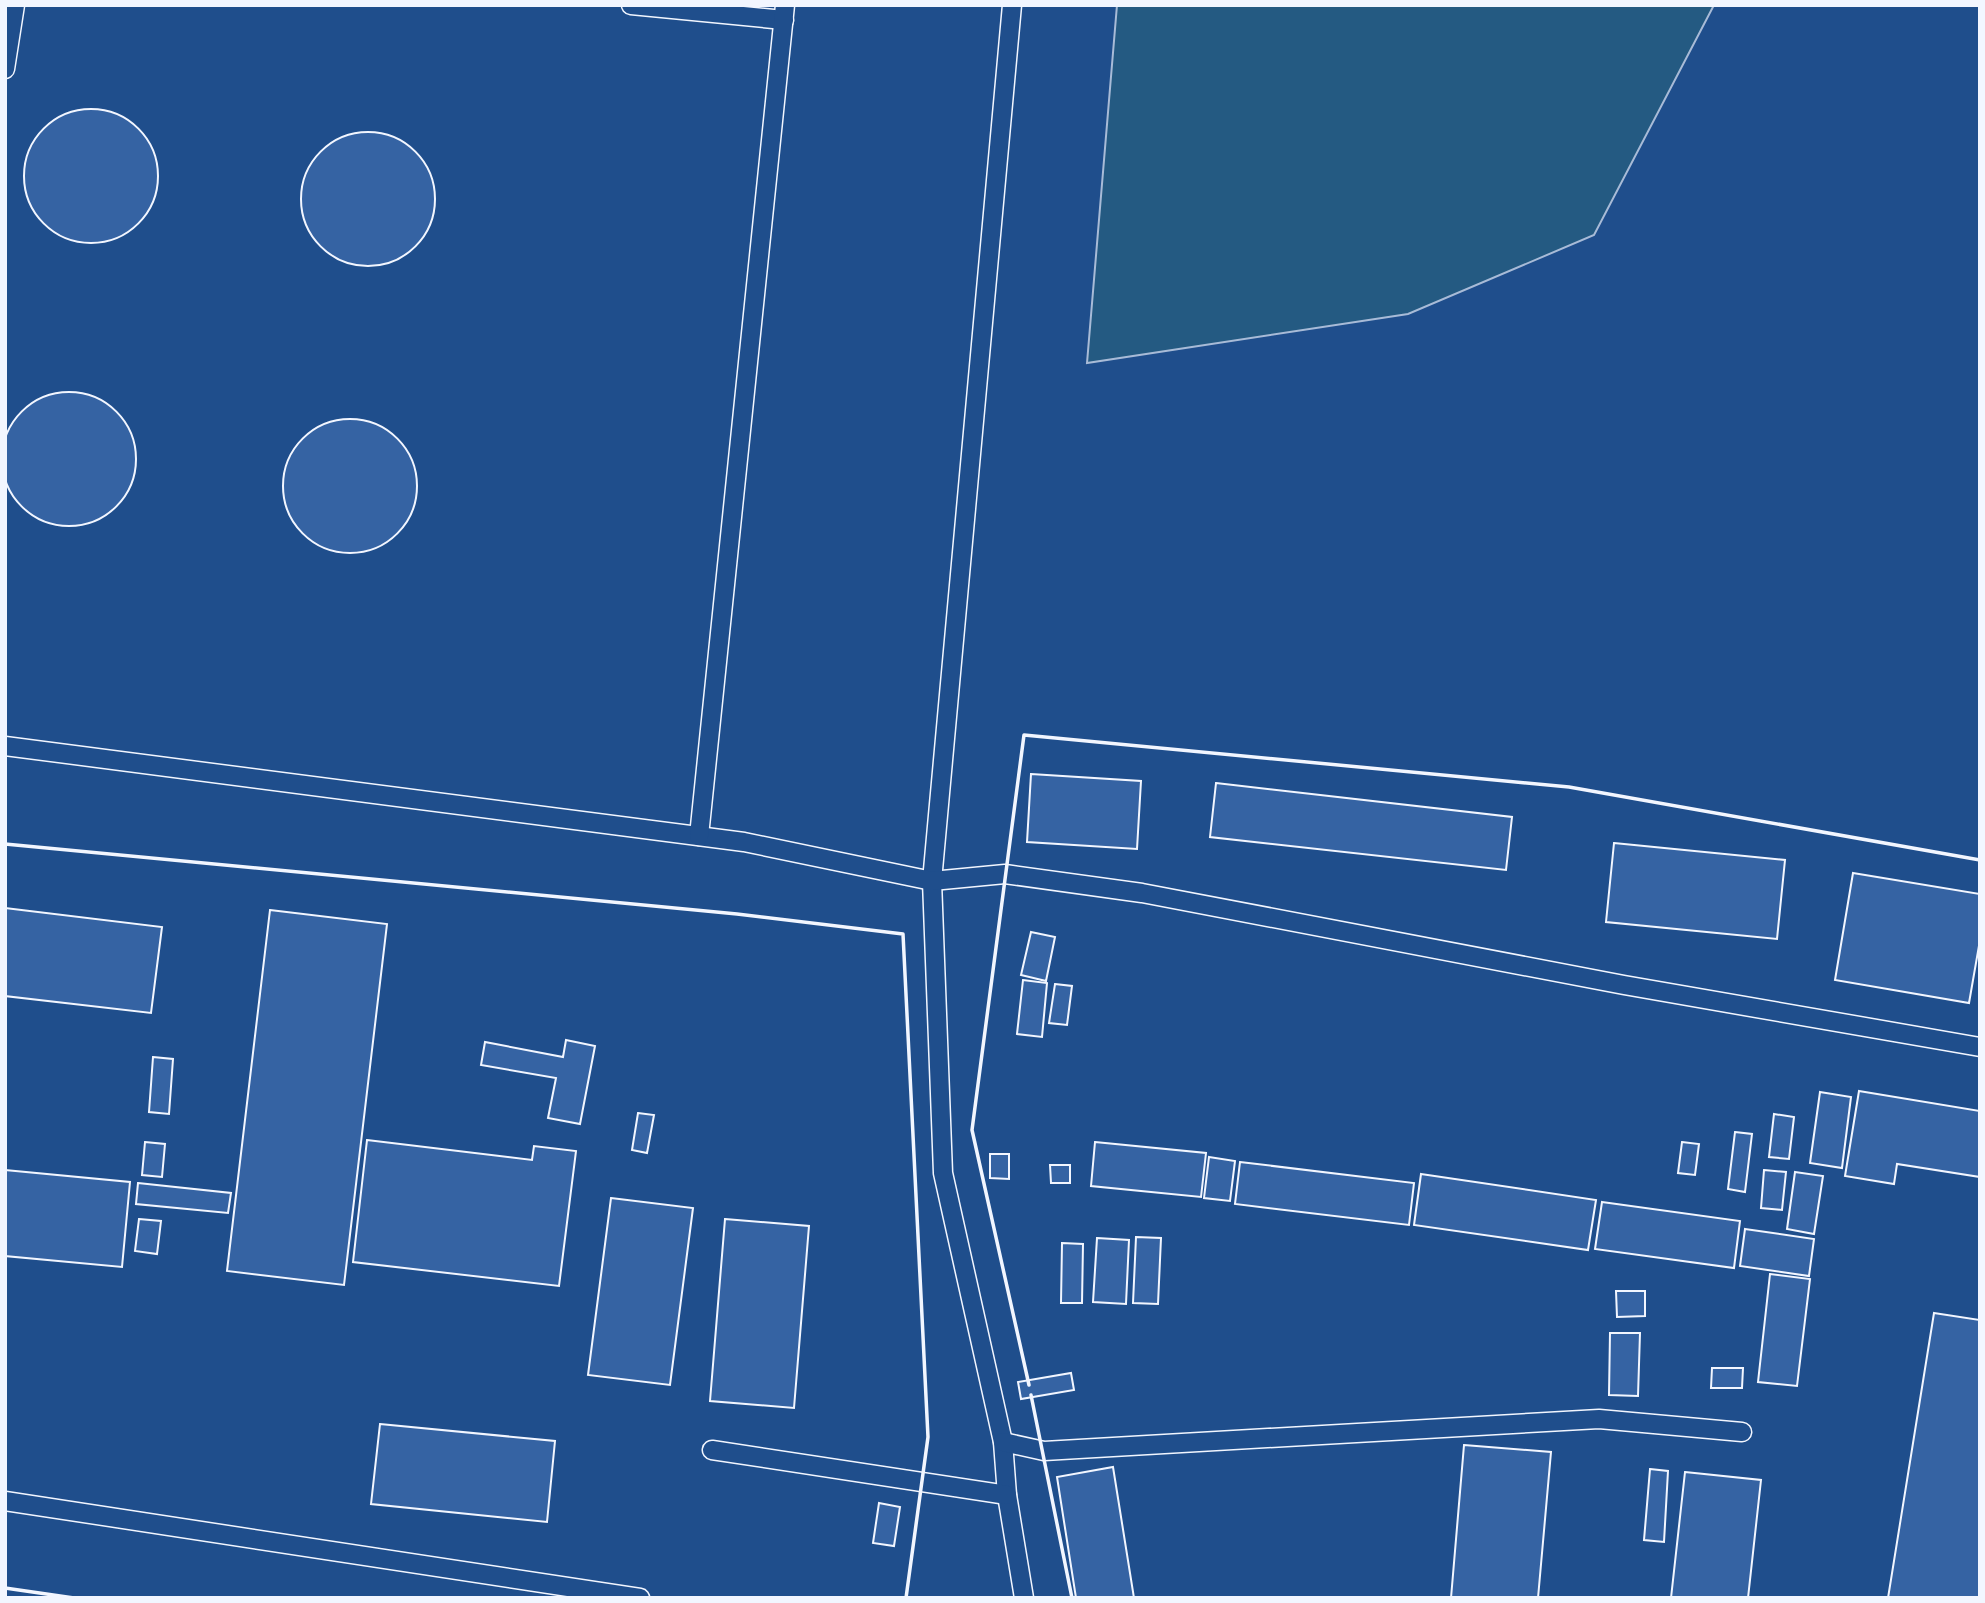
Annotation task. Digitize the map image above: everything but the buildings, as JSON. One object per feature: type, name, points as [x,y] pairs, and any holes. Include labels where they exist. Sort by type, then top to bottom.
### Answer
[{"type":"lane","points":[[5,69],[15,5]]},
{"type":"lane","points":[[631,5],[785,13],[699,836]]},
{"type":"lane","points":[[1012,5],[932,881],[943,1173],[1003,1442],[1007,1495],[1024,1598]]},
{"type":"lane","points":[[5,746],[744,842],[932,881],[1005,874],[1142,893],[1624,985],[1980,1047]]},
{"type":"lane","points":[[1003,1442],[1044,1451],[1599,1419],[1742,1432]]},
{"type":"lane","points":[[712,1450],[1007,1495]]},
{"type":"lane","points":[[5,1501],[640,1598]]},
{"type":"shaded area","points":[[1117,5],[1714,5],[1594,235],[1408,314],[1087,363]]},
{"type":"wall","points":[[1029,1385],[972,1130],[1024,735],[1569,787],[1980,860]]},
{"type":"wall","points":[[5,844],[737,914],[903,934],[928,1437],[906,1598]]},
{"type":"wall","points":[[1031,1395],[1072,1598]]},
{"type":"wall","points":[[5,1588],[74,1598]]}]
